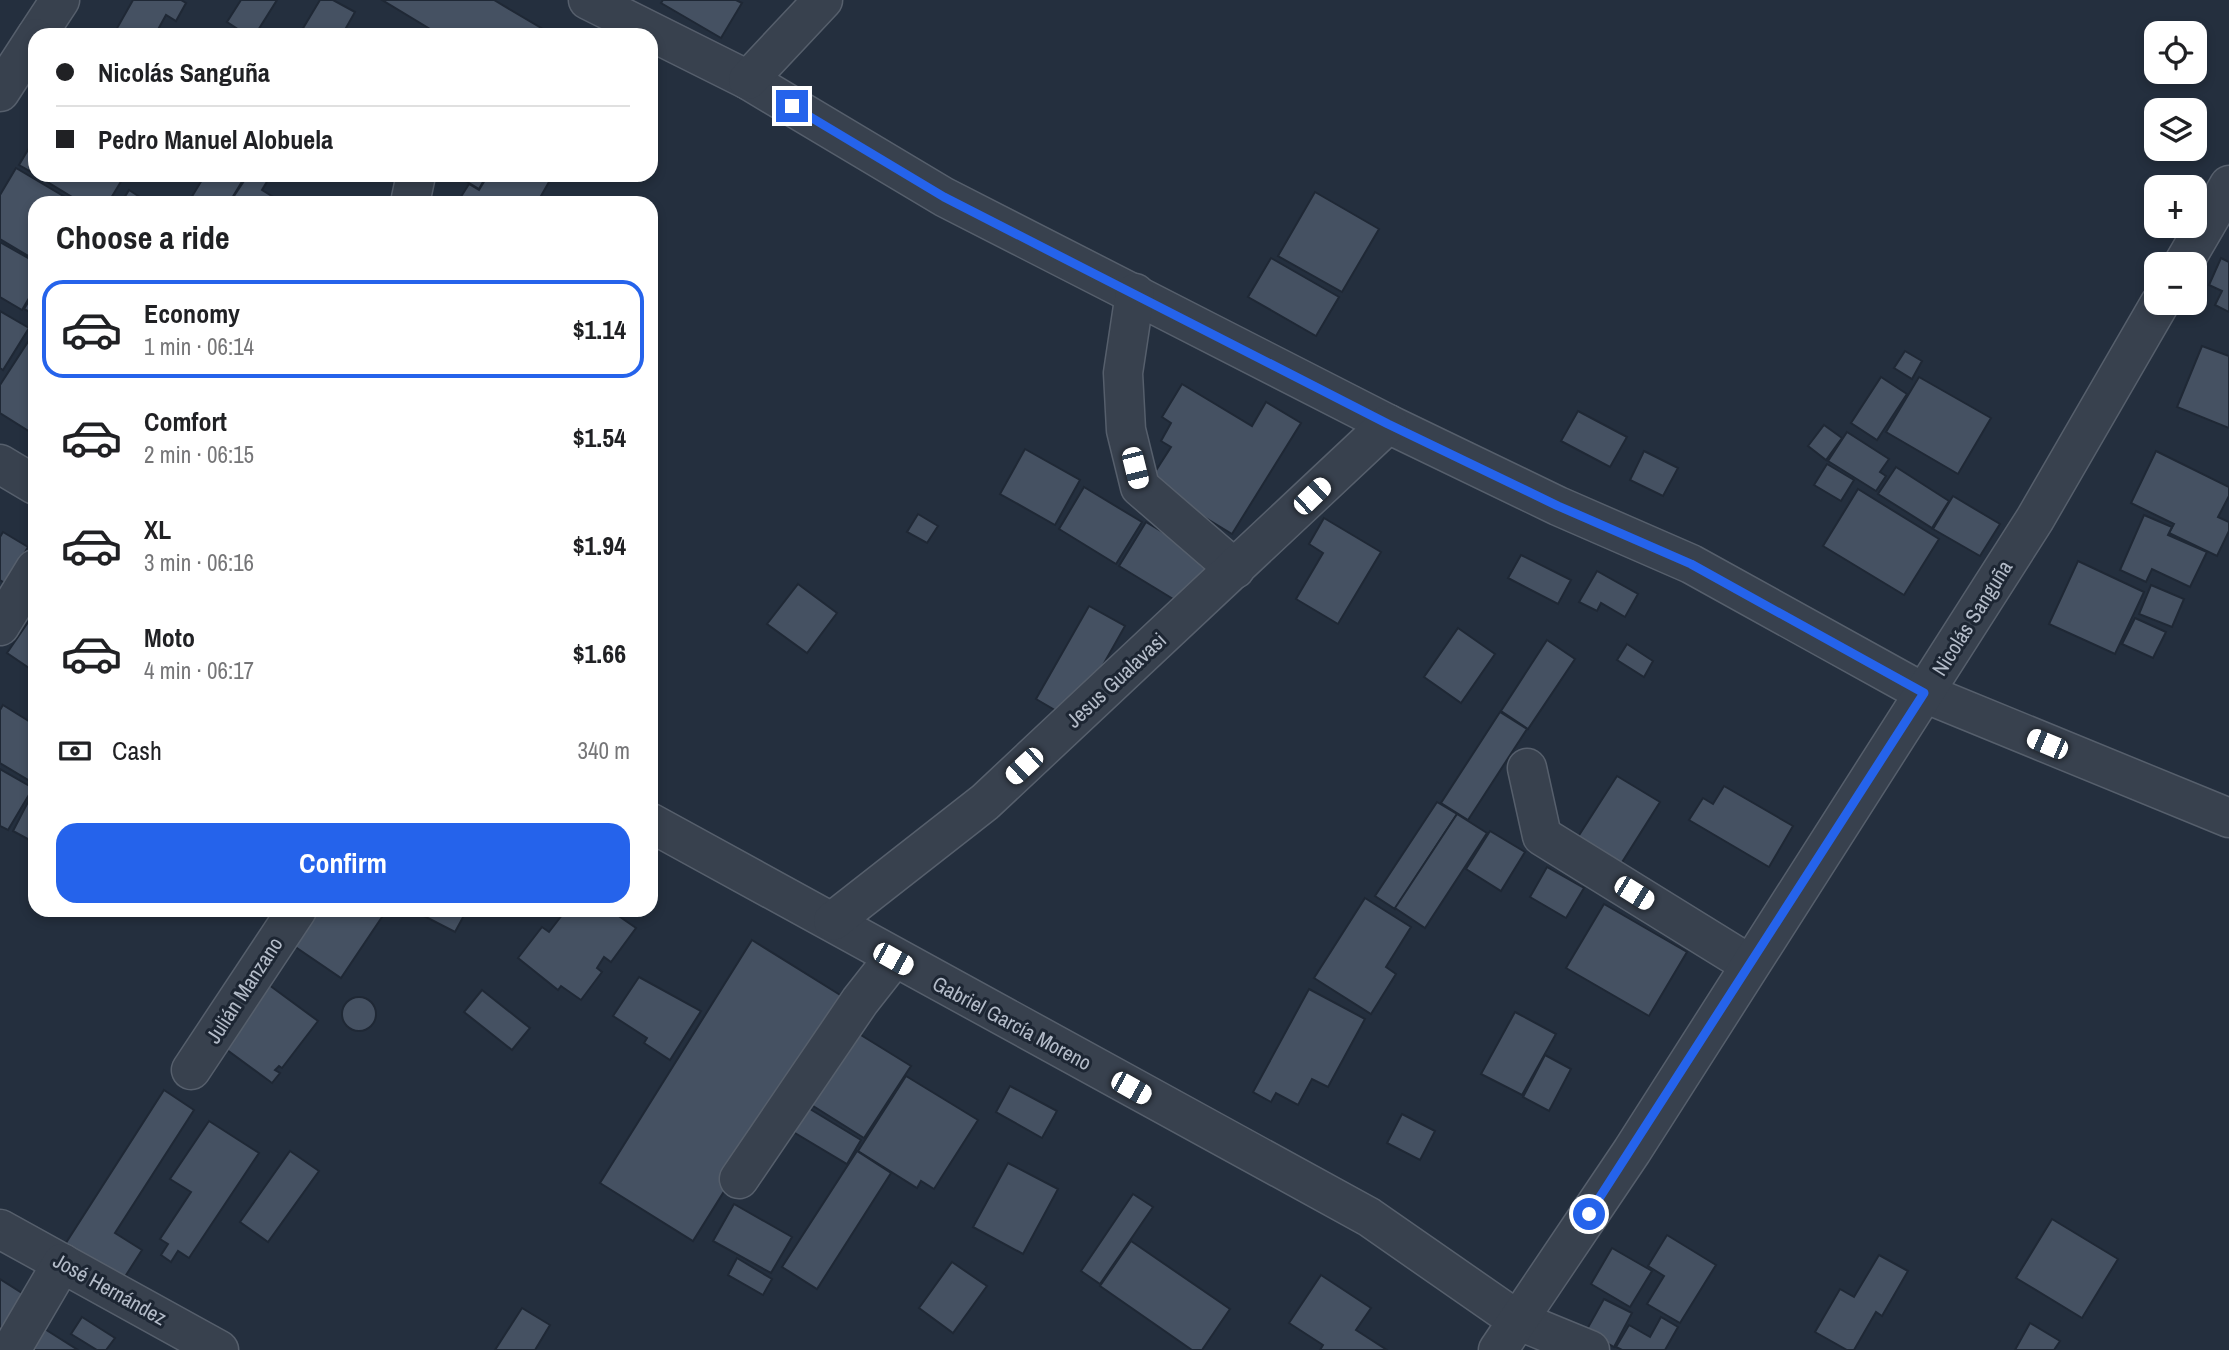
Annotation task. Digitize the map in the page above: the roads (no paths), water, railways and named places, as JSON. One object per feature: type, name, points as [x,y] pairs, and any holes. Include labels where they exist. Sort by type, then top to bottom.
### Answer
[{"type":"street","points":[[42,28],[60,0]]},
{"type":"street","points":[[588,0],[644,28]]},
{"type":"street","points":[[748,80],[823,0]]},
{"type":"street","points":[[658,35],[748,80],[944,197],[1388,424],[1558,506],[1691,564],[1924,693],[2229,818]]},
{"type":"street","points":[[0,92],[28,49]]},
{"type":"street","points":[[2190,252],[2229,185]]},
{"type":"street","points":[[1135,293],[1123,373],[1126,430],[1140,487],[1235,569]]},
{"type":"street","name":"Nicolás Sanguña","points":[[1508,1335],[1632,1151],[2035,519],[2153,315]]},
{"type":"street","name":"Jesus Gualavasi","points":[[833,921],[985,802],[1388,424]]},
{"type":"street","points":[[0,464],[28,481]]},
{"type":"street","points":[[0,626],[28,580]]},
{"type":"street","points":[[1527,768],[1542,836],[1749,964]]},
{"type":"street","name":"Gabriel García Moreno","points":[[658,827],[833,921],[893,959],[1369,1217],[1508,1335],[1590,1350]]},
{"type":"street","name":"Julián Manzano","points":[[191,1070],[292,917]]},
{"type":"street","points":[[739,1179],[860,1001],[893,959]]},
{"type":"street","name":"José Hernández","points":[[0,1229],[219,1350]]},
{"type":"street","points":[[11,1350],[62,1263]]}]
